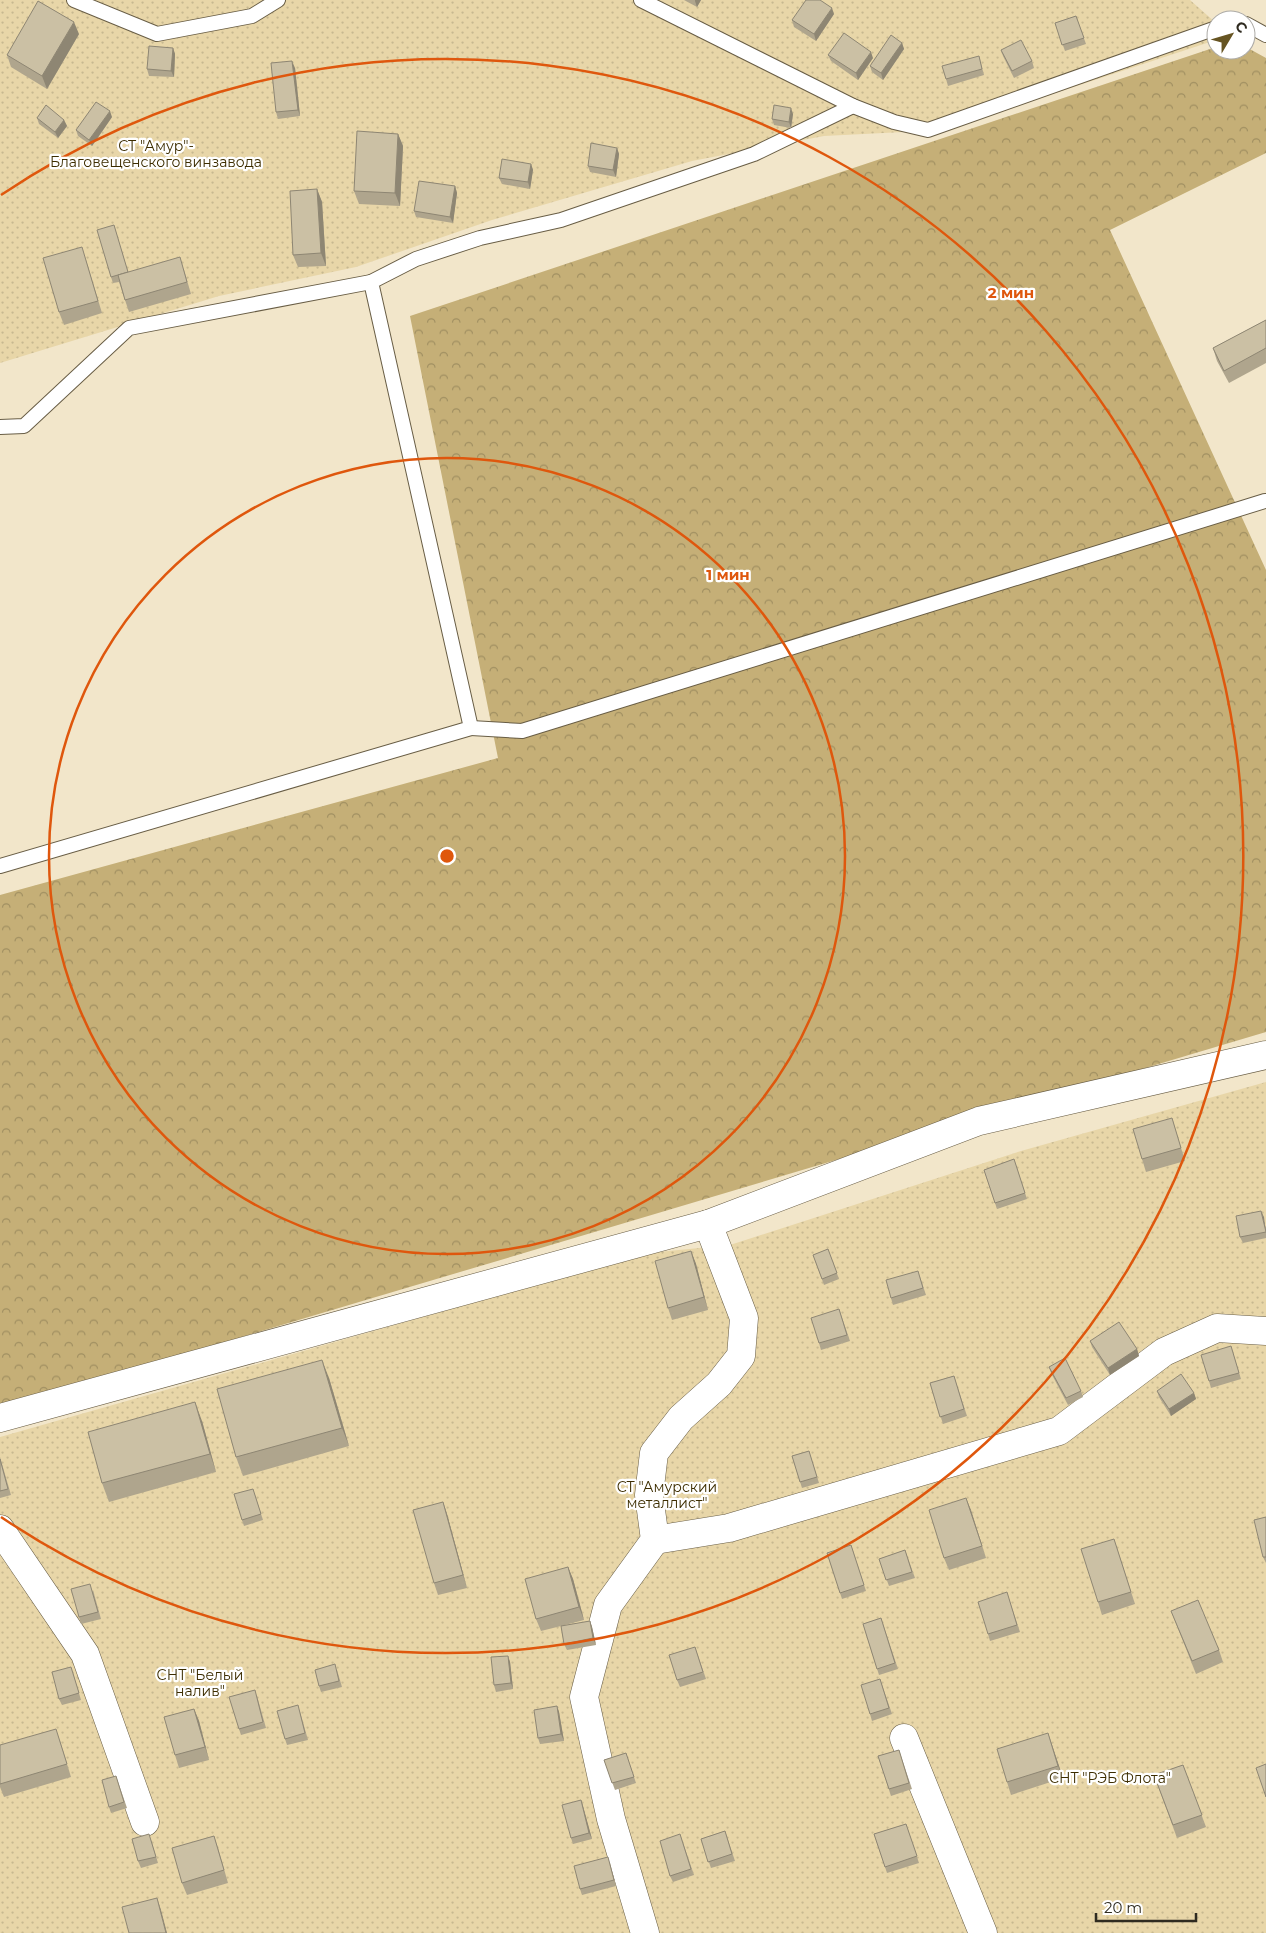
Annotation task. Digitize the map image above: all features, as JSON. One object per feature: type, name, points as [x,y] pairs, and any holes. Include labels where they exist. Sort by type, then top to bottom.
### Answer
[{"type":"street","points":[[0,1418],[708,1224],[980,1122],[1266,1055]]},
{"type":"street","points":[[645,1933],[611,1819],[584,1697],[608,1605],[655,1540],[649,1495],[654,1453],[682,1418],[719,1384],[741,1356],[744,1318],[708,1224]]},
{"type":"street","points":[[655,1540],[729,1528],[1059,1431],[1164,1352],[1217,1328],[1266,1331]]},
{"type":"street","points":[[0,1529],[85,1654],[145,1822]]},
{"type":"street","points":[[904,1738],[983,1933]]},
{"type":"lane","points":[[74,0],[157,34],[252,16],[278,0]]},
{"type":"lane","points":[[641,0],[853,106],[894,122],[928,130],[1206,32]]},
{"type":"lane","points":[[0,427],[24,426],[129,328],[371,282],[416,259],[480,238],[561,220],[754,154],[853,106]]},
{"type":"lane","points":[[371,282],[471,728]]},
{"type":"lane","points":[[0,866],[471,728],[522,731],[1265,501]]},
{"type":"green space","name":"СТ \"Амур\"- Благовещенского винзавода","points":[[0,0],[1190,0],[1206,14],[1206,43],[943,130],[824,136],[692,161],[492,220],[356,267],[219,296],[0,363]]},
{"type":"green space","points":[[1206,50],[1206,60],[1256,60],[1256,52],[1266,58],[1266,153],[1110,230],[1266,570],[1266,1032],[0,1409],[0,895],[498,758],[410,316]]},
{"type":"green space","points":[[1266,1082],[1266,1933],[0,1933],[0,1437],[648,1253],[730,1245],[1021,1151]]},
{"type":"building","points":[[806,0],[820,0],[832,8],[814,34],[792,20]]},
{"type":"building","points":[[38,1],[74,22],[42,76],[7,55]]},
{"type":"building","points":[[1076,16],[1084,38],[1062,45],[1055,23]]},
{"type":"building","points":[[844,33],[871,52],[856,73],[828,55]]},
{"type":"building","points":[[891,35],[902,43],[881,73],[870,66]]},
{"type":"building","points":[[1021,40],[1032,61],[1012,71],[1001,50]]},
{"type":"building","points":[[149,46],[173,48],[171,71],[147,69]]},
{"type":"building","points":[[979,56],[982,69],[946,79],[942,66]]},
{"type":"building","points":[[292,61],[298,110],[276,112],[271,63]]},
{"type":"building","points":[[96,102],[110,111],[89,140],[76,130]]},
{"type":"building","points":[[46,105],[64,120],[55,132],[37,118]]},
{"type":"building","points":[[774,105],[791,108],[789,122],[772,119]]},
{"type":"building","points":[[357,131],[398,134],[395,193],[354,191]]},
{"type":"building","points":[[591,143],[617,148],[613,170],[588,166]]},
{"type":"building","points":[[502,159],[531,164],[528,182],[499,178]]},
{"type":"building","points":[[419,181],[455,186],[450,217],[414,211]]},
{"type":"building","points":[[317,189],[321,253],[293,255],[290,191]]},
{"type":"building","points":[[114,225],[128,272],[111,277],[97,230]]},
{"type":"building","points":[[82,247],[98,301],[59,312],[43,258]]},
{"type":"building","points":[[180,257],[187,282],[125,300],[118,275]]},
{"type":"building","points":[[1266,320],[1266,348],[1224,371],[1213,348]]},
{"type":"building","points":[[1172,1118],[1181,1148],[1142,1159],[1133,1129]]},
{"type":"building","points":[[1014,1159],[1025,1193],[995,1203],[984,1170]]},
{"type":"building","points":[[1261,1211],[1266,1232],[1240,1237],[1236,1216]]},
{"type":"building","points":[[828,1249],[837,1273],[822,1279],[813,1255]]},
{"type":"building","points":[[691,1251],[704,1297],[668,1308],[655,1261]]},
{"type":"building","points":[[918,1271],[923,1288],[891,1298],[886,1280]]},
{"type":"building","points":[[839,1309],[847,1335],[819,1343],[811,1318]]},
{"type":"building","points":[[1119,1322],[1137,1349],[1108,1368],[1090,1341]]},
{"type":"building","points":[[1231,1346],[1239,1373],[1209,1381],[1201,1355]]},
{"type":"building","points":[[1065,1358],[1081,1391],[1066,1398],[1049,1367]]},
{"type":"building","points":[[322,1360],[342,1428],[236,1457],[217,1389]]},
{"type":"building","points":[[1181,1374],[1194,1393],[1169,1409],[1157,1391]]},
{"type":"building","points":[[954,1376],[964,1409],[940,1417],[930,1383]]},
{"type":"building","points":[[195,1402],[210,1454],[102,1483],[88,1432]]},
{"type":"building","points":[[809,1451],[817,1477],[800,1482],[792,1456]]},
{"type":"building","points":[[0,1459],[8,1489],[0,1491]]},
{"type":"building","points":[[253,1489],[261,1514],[242,1520],[234,1494]]},
{"type":"building","points":[[966,1498],[982,1546],[944,1558],[929,1510]]},
{"type":"building","points":[[443,1502],[463,1575],[434,1583],[413,1510]]},
{"type":"building","points":[[1266,1517],[1266,1557],[1263,1557],[1254,1520]]},
{"type":"building","points":[[1114,1539],[1131,1592],[1098,1602],[1081,1549]]},
{"type":"building","points":[[851,1545],[864,1585],[840,1593],[827,1553]]},
{"type":"building","points":[[905,1550],[912,1572],[886,1580],[879,1559]]},
{"type":"building","points":[[568,1567],[579,1607],[536,1619],[525,1579]]},
{"type":"building","points":[[90,1584],[98,1612],[79,1617],[71,1589]]},
{"type":"building","points":[[1007,1592],[1017,1625],[988,1634],[978,1602]]},
{"type":"building","points":[[1198,1600],[1219,1650],[1192,1661],[1171,1611]]},
{"type":"building","points":[[881,1618],[895,1663],[877,1669],[863,1624]]},
{"type":"building","points":[[590,1621],[593,1638],[564,1644],[561,1626]]},
{"type":"building","points":[[695,1647],[703,1672],[677,1680],[669,1655]]},
{"type":"building","points":[[508,1656],[511,1683],[494,1685],[491,1657]]},
{"type":"building","points":[[335,1664],[339,1681],[319,1686],[315,1670]]},
{"type":"building","points":[[71,1667],[79,1693],[59,1699],[52,1672]]},
{"type":"building","points":[[880,1679],[889,1708],[870,1714],[861,1685]]},
{"type":"building","points":[[255,1690],[263,1722],[239,1729],[229,1697]]},
{"type":"building","points":[[298,1705],[305,1733],[285,1739],[277,1711]]},
{"type":"building","points":[[557,1706],[561,1734],[538,1738],[534,1710]]},
{"type":"building","points":[[194,1709],[205,1747],[175,1755],[164,1717]]},
{"type":"building","points":[[56,1729],[67,1764],[0,1784],[0,1745]]},
{"type":"building","points":[[1048,1733],[1058,1766],[1007,1782],[997,1749]]},
{"type":"building","points":[[899,1750],[909,1783],[889,1789],[878,1756]]},
{"type":"building","points":[[626,1753],[634,1777],[612,1783],[604,1760]]},
{"type":"building","points":[[1266,1764],[1266,1797],[1256,1768]]},
{"type":"building","points":[[1183,1765],[1202,1815],[1173,1825],[1154,1775]]},
{"type":"building","points":[[116,1776],[124,1802],[109,1807],[102,1780]]},
{"type":"building","points":[[581,1800],[589,1833],[571,1838],[562,1805]]},
{"type":"building","points":[[906,1824],[917,1856],[885,1867],[874,1834]]},
{"type":"building","points":[[725,1831],[732,1854],[708,1862],[701,1839]]},
{"type":"building","points":[[149,1834],[156,1857],[138,1861],[132,1839]]},
{"type":"building","points":[[680,1834],[691,1869],[670,1876],[660,1841]]},
{"type":"building","points":[[214,1836],[224,1870],[182,1883],[172,1848]]},
{"type":"building","points":[[608,1857],[614,1880],[580,1889],[574,1866]]},
{"type":"building","points":[[157,1898],[166,1933],[129,1933],[122,1907]]},
{"type":"park label","name":"СТ \"Амурский металлист\"","points":[[667,1495]]},
{"type":"park label","name":"СНТ \"Белый налив\"","points":[[200,1684]]},
{"type":"park label","name":"СНТ \"РЭБ Флота\"","points":[[1110,1778]]}]
